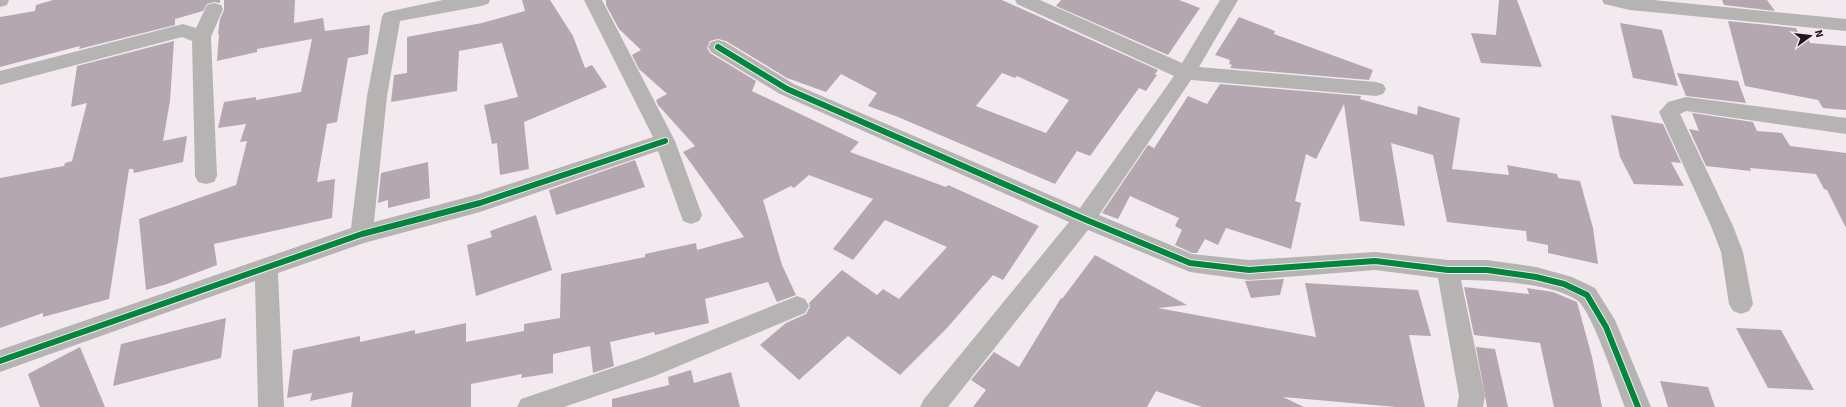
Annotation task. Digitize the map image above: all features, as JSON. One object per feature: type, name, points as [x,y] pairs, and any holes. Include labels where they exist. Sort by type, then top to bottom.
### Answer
[{"type":"street","points":[[362,234],[378,96],[392,17],[414,10],[481,0]]},
{"type":"street","points":[[593,0],[665,141],[691,215]]},
{"type":"street","points":[[1024,0],[1186,73],[1376,89]]},
{"type":"street","points":[[933,407],[1084,219],[1186,73],[1229,0]]},
{"type":"street","points":[[1611,0],[1846,25]]},
{"type":"street","points":[[0,78],[192,33],[217,5]]},
{"type":"street","points":[[192,33],[206,176]]},
{"type":"street","points":[[718,47],[787,89],[1084,219],[1190,263],[1249,270],[1375,261],[1448,270],[1487,270],[1536,276],[1564,284],[1587,296],[1606,327],[1638,407]]},
{"type":"street","points":[[1741,304],[1732,252],[1722,226],[1669,112],[1675,107],[1686,104],[1846,126]]},
{"type":"street","points":[[0,361],[362,234],[480,203],[665,141]]},
{"type":"street","points":[[266,268],[271,407]]},
{"type":"street","points":[[1448,270],[1472,396],[1470,407]]},
{"type":"street","points":[[530,407],[646,368],[797,306]]},
{"type":"building","points":[[53,0],[220,0],[220,3],[214,2],[207,4],[203,11],[175,19],[175,25],[79,49],[80,46],[0,67],[0,17],[35,11],[36,5]]},
{"type":"building","points":[[224,0],[295,0],[294,23],[323,18],[325,31],[370,25],[368,54],[348,58],[337,122],[327,124],[317,182],[335,179],[332,218],[214,244],[217,265],[167,284],[146,290],[139,219],[236,185],[247,141],[240,142],[246,124],[218,128],[224,102],[256,97],[256,100],[301,92],[312,39],[257,49],[257,52],[217,61],[218,34],[220,19],[224,10]]},
{"type":"building","points":[[522,0],[550,0],[573,36],[585,68],[592,65],[607,87],[524,122],[529,169],[500,175],[497,143],[492,144],[484,105],[518,97],[502,43],[459,51],[457,91],[391,102],[394,75],[407,73],[407,37],[482,23],[525,11]]},
{"type":"building","points":[[606,0],[1002,0],[1158,70],[1155,74],[1157,75],[1146,91],[1139,88],[1090,156],[1077,151],[1055,184],[898,117],[868,106],[877,93],[841,74],[826,92],[787,78],[726,41],[718,39],[710,41],[707,48],[710,53],[756,81],[752,91],[859,142],[850,152],[946,187],[948,185],[1039,226],[1003,280],[993,275],[947,328],[900,375],[848,336],[799,380],[760,345],[786,323],[806,314],[810,307],[809,303],[842,270],[877,295],[883,289],[899,299],[947,247],[885,220],[853,260],[833,249],[873,199],[809,175],[794,188],[791,186],[763,200],[782,265],[796,295],[777,302],[768,282],[705,299],[709,323],[655,335],[654,332],[610,342],[614,366],[593,373],[590,346],[553,354],[553,373],[521,378],[522,374],[471,384],[471,407],[351,407],[353,392],[310,401],[312,393],[287,398],[293,350],[360,336],[360,342],[415,330],[415,334],[466,323],[466,342],[524,331],[524,324],[560,318],[561,274],[645,257],[645,254],[696,243],[697,250],[744,237],[683,152],[695,146],[658,105],[656,100],[667,94],[639,69],[632,55],[641,50],[619,29],[606,5]],"holes":[[[1002,73],[1015,78],[1017,76],[1069,100],[1046,133],[976,106]]]},
{"type":"building","points":[[1061,0],[1179,0],[1200,8],[1168,55],[1056,6]]},
{"type":"building","points":[[1499,0],[1517,0],[1542,67],[1481,63],[1471,33],[1496,35]]},
{"type":"building","points":[[1722,0],[1767,0],[1775,11],[1724,5]]},
{"type":"building","points":[[1239,17],[1275,31],[1274,34],[1373,70],[1369,80],[1230,68],[1232,65],[1229,64],[1230,60],[1215,55]]},
{"type":"building","points":[[1728,21],[1796,28],[1799,35],[1807,36],[1810,43],[1846,46],[1846,110],[1823,108],[1818,100],[1745,86]]},
{"type":"building","points":[[1620,23],[1662,30],[1678,86],[1633,78]]},
{"type":"building","points":[[174,41],[170,101],[163,141],[187,136],[183,162],[134,173],[133,169],[129,169],[109,299],[43,317],[43,313],[0,328],[0,178],[64,166],[65,163],[72,161],[87,103],[71,107],[77,66]]},
{"type":"building","points":[[1677,73],[1738,81],[1746,103],[1686,96]]},
{"type":"building","points":[[1220,84],[1361,96],[1360,99],[1417,115],[1418,106],[1460,118],[1452,169],[1509,175],[1507,165],[1557,174],[1558,178],[1580,181],[1593,228],[1598,264],[1548,253],[1548,245],[1527,241],[1526,231],[1447,222],[1433,155],[1391,143],[1405,226],[1360,221],[1344,104],[1316,159],[1306,154],[1295,201],[1301,203],[1291,249],[1226,228],[1218,245],[1205,239],[1197,253],[1192,253],[1175,245],[1182,230],[1175,226],[1179,218],[1130,196],[1118,219],[1102,213],[1148,145],[1154,148],[1151,153],[1188,96],[1207,104]]},
{"type":"building","points":[[1692,113],[1753,122],[1757,131],[1782,133],[1790,146],[1846,153],[1846,228],[1827,190],[1824,189],[1816,174],[1750,168],[1751,171],[1706,166],[1689,129],[1699,131]]},
{"type":"building","points":[[1611,115],[1663,124],[1681,163],[1671,162],[1684,186],[1634,184],[1620,157]]},
{"type":"building","points":[[635,160],[645,187],[556,215],[549,190]]},
{"type":"building","points":[[428,162],[430,198],[388,208],[388,200],[378,203],[381,173]]},
{"type":"building","points":[[536,215],[552,270],[476,296],[467,245],[492,237],[490,231]]},
{"type":"building","points":[[1095,255],[1187,305],[1158,308],[1316,337],[1305,283],[1418,290],[1431,336],[1409,335],[1425,407],[1396,407],[1283,397],[1304,407],[1202,407],[1156,391],[1147,407],[973,407],[986,390],[971,380],[994,352],[1019,367],[1061,298],[1062,299]]},
{"type":"building","points":[[1284,279],[1280,295],[1251,298],[1245,281]]},
{"type":"building","points":[[1464,287],[1529,294],[1527,288],[1553,292],[1577,302],[1592,357],[1602,407],[1554,407],[1540,343],[1474,335]]},
{"type":"building","points":[[226,318],[221,358],[113,386],[121,344]]},
{"type":"building","points":[[1736,328],[1781,330],[1814,390],[1768,388]]},
{"type":"building","points":[[80,347],[105,407],[40,407],[28,374]]},
{"type":"building","points":[[1476,347],[1495,349],[1508,407],[1487,407]]},
{"type":"building","points":[[691,370],[694,383],[731,372],[740,407],[612,407],[612,399],[669,385],[668,377]]},
{"type":"building","points":[[1660,381],[1708,387],[1715,407],[1668,407]]},
{"type":"cycle path","points":[[718,47],[787,89],[1084,219],[1190,263],[1249,270],[1375,261],[1448,270],[1487,270],[1536,277],[1564,284],[1587,295],[1606,327],[1638,407]]},
{"type":"cycle path","points":[[0,361],[362,234],[480,203],[665,141]]}]
